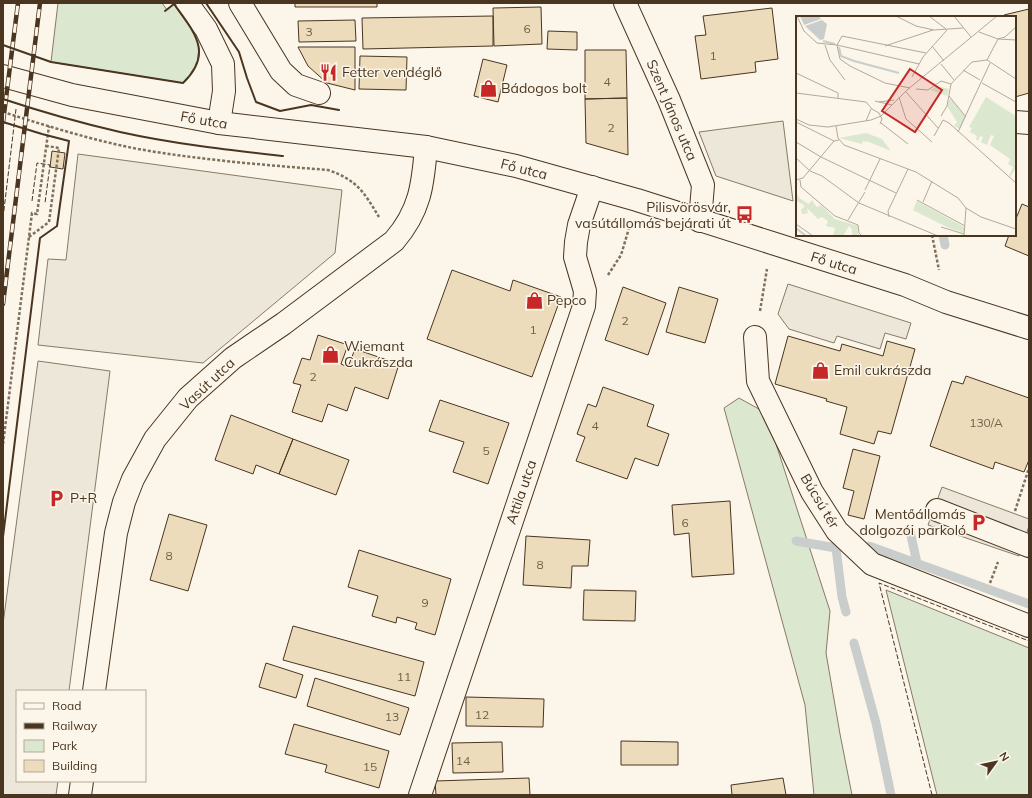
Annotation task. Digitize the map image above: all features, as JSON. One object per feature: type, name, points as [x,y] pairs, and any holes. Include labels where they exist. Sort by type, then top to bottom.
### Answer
[{"type":"street","points":[[187,3],[206,29],[223,64],[224,91],[219,123]]},
{"type":"street","points":[[240,3],[281,71],[296,85],[319,93]]},
{"type":"street","name":"Szent János utca","points":[[625,3],[669,100],[703,185],[700,221]]},
{"type":"street","name":"Fő utca","points":[[3,76],[72,95],[219,123],[426,147],[516,166],[637,200],[905,285],[946,302],[1029,328]]},
{"type":"street","points":[[1016,122],[1029,123]]},
{"type":"street","name":"Vasút utca","points":[[94,690],[116,533],[124,502],[133,479],[155,439],[188,398],[233,358],[283,324],[394,241],[406,228],[417,206],[424,177],[426,147]]},
{"type":"street","name":"Attila utca","points":[[420,795],[584,306],[585,291],[575,256],[579,225],[592,187]]},
{"type":"street","name":"Búcsú tér","points":[[755,337],[758,380],[812,492],[837,531],[872,564],[1029,626]]},
{"type":"street","points":[[937,510],[1029,546]]},
{"type":"street","points":[[80,795],[82,782]]},
{"type":"path","points":[[3,112],[92,139],[137,148],[205,158],[328,170],[342,175],[355,183],[366,195],[394,241]]},
{"type":"path","points":[[3,444],[32,213],[37,214],[49,126]]},
{"type":"path","points":[[29,237],[49,222],[59,148],[46,146]]},
{"type":"path","points":[[585,291],[606,279],[621,255],[637,200]]},
{"type":"path","points":[[755,337],[772,243]]},
{"type":"green space","points":[[58,3],[162,3],[167,10],[174,4],[194,33],[198,43],[199,52],[197,62],[192,72],[183,83],[51,62]]},
{"type":"green space","points":[[739,398],[766,413],[830,611],[826,653],[852,795],[814,795],[805,705],[724,408]]},
{"type":"green space","points":[[886,590],[1029,648],[1029,795],[937,795]]},
{"type":"shaded area","points":[[783,121],[793,201],[716,176],[699,132]]},
{"type":"shaded area","points":[[78,154],[342,190],[335,253],[203,363],[38,345],[48,259],[66,260]]},
{"type":"shaded area","points":[[788,284],[911,323],[906,339],[885,333],[880,349],[837,336],[834,343],[789,329],[778,314]]},
{"type":"shaded area","name":"P+R","points":[[38,361],[110,371],[69,690],[16,690],[16,782],[58,782],[56,795],[3,795],[3,624]]},
{"type":"shaded area","name":"Mentőállomás dolgozói parkoló","points":[[942,487],[1029,519],[1029,526],[1019,556],[928,525]]},
{"type":"building","points":[[295,3],[377,3],[377,7],[295,7]]},
{"type":"building","points":[[541,7],[542,44],[494,46],[493,8]]},
{"type":"building","points":[[772,8],[778,59],[755,62],[756,72],[701,79],[695,36],[706,35],[703,16]]},
{"type":"building","points":[[1029,9],[1029,93],[1016,97],[1016,16],[1004,15]]},
{"type":"building","points":[[493,16],[493,46],[363,49],[362,18]]},
{"type":"building","points":[[355,20],[356,41],[299,42],[298,21]]},
{"type":"building","points":[[548,31],[577,32],[577,50],[547,49]]},
{"type":"building","points":[[298,47],[355,47],[355,90],[327,83],[308,66]]},
{"type":"building","points":[[585,50],[626,50],[627,98],[585,99]]},
{"type":"building","points":[[360,56],[407,57],[406,90],[359,89]]},
{"type":"building","points":[[483,59],[507,65],[498,102],[474,96]]},
{"type":"building","points":[[627,98],[628,155],[586,143],[585,99]]},
{"type":"building","points":[[52,151],[65,153],[63,169],[50,167]]},
{"type":"building","points":[[1022,204],[1029,207],[1029,256],[1005,246],[1009,236],[1016,236],[1016,219]]},
{"type":"building","points":[[452,270],[510,291],[513,280],[561,297],[532,377],[427,339]]},
{"type":"building","points":[[623,287],[666,303],[648,355],[605,340]]},
{"type":"building","points":[[679,287],[718,299],[705,343],[666,332]]},
{"type":"building","points":[[318,335],[348,345],[341,364],[348,367],[355,349],[399,364],[388,399],[355,387],[347,411],[328,404],[322,422],[292,412],[301,385],[293,383],[302,358],[310,360]]},
{"type":"building","points":[[788,336],[840,351],[842,344],[883,356],[887,341],[915,349],[891,434],[878,431],[874,444],[840,434],[847,407],[826,401],[827,399],[775,384]]},
{"type":"building","points":[[966,376],[1029,398],[1029,460],[1024,472],[995,462],[993,469],[930,446],[952,381],[963,384]]},
{"type":"building","points":[[603,387],[654,405],[647,426],[669,434],[658,466],[635,458],[627,479],[576,461],[585,437],[577,434],[588,404],[596,407]]},
{"type":"building","points":[[440,400],[509,423],[488,484],[453,472],[464,442],[429,431]]},
{"type":"building","points":[[231,415],[293,439],[279,474],[256,465],[253,474],[215,460]]},
{"type":"building","points":[[293,439],[349,460],[336,495],[279,474]]},
{"type":"building","points":[[853,449],[880,456],[864,519],[848,515],[854,491],[843,488]]},
{"type":"building","points":[[730,501],[734,574],[692,577],[689,533],[674,535],[672,505]]},
{"type":"building","points":[[169,514],[207,525],[188,591],[150,580]]},
{"type":"building","points":[[526,536],[590,540],[588,566],[572,566],[571,588],[523,585]]},
{"type":"building","points":[[359,550],[451,579],[435,635],[415,629],[417,623],[397,617],[396,623],[372,616],[378,596],[348,587]]},
{"type":"building","points":[[584,590],[636,591],[635,621],[583,620]]},
{"type":"building","points":[[293,626],[424,662],[415,696],[283,660]]},
{"type":"building","points":[[266,663],[303,675],[296,698],[259,687]]},
{"type":"building","points":[[315,678],[409,708],[400,735],[307,706]]},
{"type":"building","points":[[466,697],[544,699],[543,727],[466,726]]},
{"type":"building","points":[[294,724],[389,751],[379,788],[325,772],[327,765],[285,754]]},
{"type":"building","points":[[621,741],[678,742],[678,765],[621,765]]},
{"type":"building","points":[[502,742],[503,772],[453,773],[452,743]]},
{"type":"building","points":[[529,778],[530,795],[436,795],[435,781]]},
{"type":"building","points":[[783,778],[786,795],[732,795],[731,785]]},
{"type":"waterway","points":[[943,236],[945,245]]},
{"type":"waterway","points":[[910,531],[917,563]]},
{"type":"waterway","points":[[796,541],[836,548],[842,597],[846,612]]},
{"type":"waterway","points":[[869,546],[1029,604]]},
{"type":"waterway","points":[[854,643],[876,723],[891,795]]},
{"type":"railway","points":[[3,122],[18,3]]},
{"type":"railway","points":[[3,304],[40,3]]},
{"type":"fence","points":[[3,218],[16,109]]},
{"type":"fence","points":[[32,201],[37,163],[50,165],[45,203]]},
{"type":"fence","points":[[932,795],[879,583],[1029,641]]},
{"type":"wall","points":[[206,3],[239,52],[256,102],[280,111],[311,105],[339,110]]},
{"type":"wall","points":[[3,45],[51,62],[183,83],[192,72],[197,62],[199,52],[198,43],[194,33],[174,4],[165,11]]},
{"type":"wall","points":[[3,99],[76,121],[120,132],[161,140],[283,156]]},
{"type":"wall","points":[[3,122],[69,141],[57,226],[40,238],[3,537]]},
{"type":"place","name":"Fetter vendéglő","points":[[329,72]]},
{"type":"place","name":"Bádogos bolt","points":[[488,88]]},
{"type":"place","name":"Pilisvörösvár, vasútállomás bejárati út","points":[[744,215]]},
{"type":"place","name":"Pepco","points":[[534,300]]},
{"type":"place","name":"Wiemant Cukrászda","points":[[331,354]]},
{"type":"place","name":"Emil cukrászda","points":[[821,370]]},
{"type":"place","name":"P+R","points":[[57,498]]},
{"type":"place","name":"Mentőállomás dolgozói parkoló","points":[[979,522]]}]
